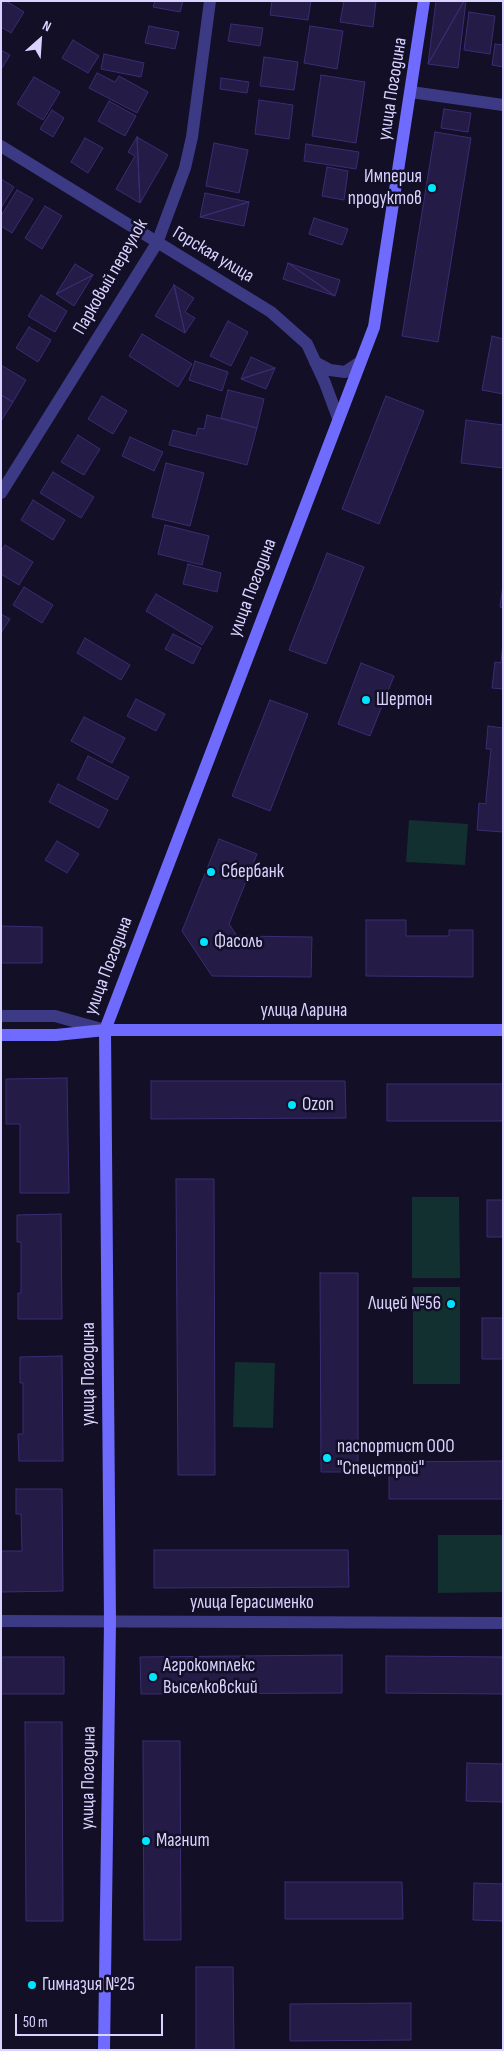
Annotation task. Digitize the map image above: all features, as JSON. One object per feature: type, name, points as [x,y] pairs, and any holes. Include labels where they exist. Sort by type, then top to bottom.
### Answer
[{"type":"street","name":"Парковый переулок","points":[[1,492],[157,243],[185,168],[192,137],[210,1]]},
{"type":"street","name":"улица Погодина","points":[[104,2050],[110,1622],[105,1030],[374,327],[412,92],[424,1]]},
{"type":"street","points":[[412,92],[503,105]]},
{"type":"street","name":"Горская улица","points":[[1,146],[271,312],[307,344],[326,383],[338,418]]},
{"type":"street","points":[[315,362],[330,370],[345,372],[360,362]]},
{"type":"street","name":"улица Ларина","points":[[1,1016],[55,1016],[105,1030]]},
{"type":"street","name":"улица Ларина","points":[[1,1035],[56,1035],[105,1030],[503,1030]]},
{"type":"street","name":"улица Герасименко","points":[[1,1621],[503,1623]]},
{"type":"green space","points":[[409,820],[468,824],[465,865],[406,862]]},
{"type":"green space","points":[[412,1197],[459,1197],[460,1278],[412,1278]]},
{"type":"green space","points":[[413,1287],[460,1287],[460,1384],[413,1384]]},
{"type":"green space","points":[[235,1362],[275,1363],[273,1428],[233,1427]]},
{"type":"green space","points":[[438,1535],[503,1535],[503,1592],[438,1593]]},
{"type":"building","points":[[1,1],[6,1],[24,12],[11,33],[1,27]]},
{"type":"building","points":[[155,1],[183,1],[180,12],[153,7]]},
{"type":"building","points":[[272,1],[311,1],[308,20],[270,15]]},
{"type":"building","points":[[344,1],[376,1],[373,27],[340,22]]},
{"type":"building","points":[[436,1],[464,1],[428,64]]},
{"type":"building","points":[[464,1],[466,1],[458,68],[428,64]]},
{"type":"building","points":[[469,12],[495,16],[490,54],[464,50]]},
{"type":"building","points":[[231,24],[263,28],[260,46],[228,41]]},
{"type":"building","points":[[149,26],[179,32],[175,49],[145,43]]},
{"type":"building","points":[[310,26],[343,31],[337,69],[304,63]]},
{"type":"building","points":[[73,40],[99,56],[88,73],[62,58]]},
{"type":"building","points":[[495,44],[503,45],[503,67],[492,65]]},
{"type":"building","points":[[1,50],[10,55],[2,68],[1,68]]},
{"type":"building","points":[[104,54],[144,63],[141,77],[101,69]]},
{"type":"building","points":[[264,57],[298,62],[294,90],[260,86]]},
{"type":"building","points":[[97,73],[115,82],[119,76],[148,92],[137,113],[89,88]]},
{"type":"building","points":[[321,75],[365,82],[356,143],[312,136]]},
{"type":"building","points":[[34,77],[60,92],[43,120],[17,104]]},
{"type":"building","points":[[221,78],[249,82],[247,93],[220,89]]},
{"type":"building","points":[[259,100],[293,105],[289,139],[255,134]]},
{"type":"building","points":[[109,101],[136,116],[125,136],[98,121]]},
{"type":"building","points":[[444,109],[471,113],[468,132],[441,128]]},
{"type":"building","points":[[52,110],[64,118],[53,137],[40,129]]},
{"type":"building","points":[[435,132],[471,138],[438,342],[402,336]]},
{"type":"building","points":[[137,137],[168,155],[140,203]]},
{"type":"building","points":[[137,137],[140,203],[116,189],[135,156],[128,152]]},
{"type":"building","points":[[85,138],[103,148],[88,173],[71,162]]},
{"type":"building","points":[[214,143],[248,150],[239,193],[206,186]]},
{"type":"building","points":[[306,144],[359,152],[356,169],[304,161]]},
{"type":"building","points":[[327,167],[348,171],[344,200],[322,196]]},
{"type":"building","points":[[1,179],[14,187],[1,208]]},
{"type":"building","points":[[17,190],[33,199],[12,233],[1,226],[1,216]]},
{"type":"building","points":[[205,193],[249,202],[200,217]]},
{"type":"building","points":[[249,202],[244,226],[200,217]]},
{"type":"building","points":[[45,206],[62,216],[42,249],[25,238]]},
{"type":"building","points":[[314,218],[348,229],[342,245],[309,234]]},
{"type":"building","points":[[288,263],[340,280],[335,296]]},
{"type":"building","points":[[288,263],[335,296],[283,279]]},
{"type":"building","points":[[75,264],[93,275],[56,294]]},
{"type":"building","points":[[93,275],[74,306],[56,294]]},
{"type":"building","points":[[174,285],[185,333],[155,316]]},
{"type":"building","points":[[174,285],[194,298],[185,312],[195,318],[185,333]]},
{"type":"building","points":[[41,295],[67,311],[55,332],[28,316]]},
{"type":"building","points":[[228,321],[248,332],[231,366],[210,356]]},
{"type":"building","points":[[29,327],[51,340],[38,362],[16,348]]},
{"type":"building","points":[[142,334],[192,364],[178,387],[129,356]]},
{"type":"building","points":[[492,336],[503,339],[503,394],[482,390]]},
{"type":"building","points":[[251,357],[275,368],[241,379]]},
{"type":"building","points":[[195,361],[228,372],[222,391],[189,380]]},
{"type":"building","points":[[1,365],[26,380],[13,402],[1,395]]},
{"type":"building","points":[[275,368],[266,389],[241,379]]},
{"type":"building","points":[[228,390],[264,399],[257,428],[221,418]]},
{"type":"building","points":[[1,395],[13,402],[1,421]]},
{"type":"building","points":[[102,396],[127,411],[113,434],[88,419]]},
{"type":"building","points":[[386,396],[424,411],[379,524],[342,509]]},
{"type":"building","points":[[207,415],[257,428],[247,465],[169,445],[173,430],[196,436],[198,428],[204,429]]},
{"type":"building","points":[[466,420],[503,425],[503,468],[461,463]]},
{"type":"building","points":[[78,435],[100,449],[84,475],[61,462]]},
{"type":"building","points":[[130,437],[163,452],[154,471],[122,456]]},
{"type":"building","points":[[166,463],[204,473],[190,526],[152,517]]},
{"type":"building","points":[[53,472],[94,497],[81,518],[40,493]]},
{"type":"building","points":[[33,500],[65,520],[53,540],[21,520]]},
{"type":"building","points":[[165,525],[209,536],[202,565],[158,554]]},
{"type":"building","points":[[5,545],[33,562],[19,585],[1,574],[1,551]]},
{"type":"building","points":[[327,553],[364,567],[326,664],[289,650]]},
{"type":"building","points":[[188,564],[221,573],[217,592],[183,584]]},
{"type":"building","points":[[503,585],[503,608],[500,607]]},
{"type":"building","points":[[24,587],[53,605],[42,623],[13,605]]},
{"type":"building","points":[[156,594],[213,627],[202,645],[146,611]]},
{"type":"building","points":[[1,614],[10,619],[1,633]]},
{"type":"building","points":[[173,634],[201,648],[193,664],[165,649]]},
{"type":"building","points":[[85,638],[130,665],[121,680],[77,653]]},
{"type":"building","points":[[503,641],[503,689],[492,688],[495,662],[501,663]]},
{"type":"building","name":"Шертон","points":[[361,663],[394,676],[370,736],[338,724]]},
{"type":"building","points":[[136,699],[165,714],[156,731],[127,716]]},
{"type":"building","points":[[270,700],[308,714],[270,811],[232,796]]},
{"type":"building","points":[[84,717],[125,738],[112,763],[71,741]]},
{"type":"building","points":[[488,726],[503,728],[503,832],[477,830],[479,803],[486,804],[491,749],[486,749]]},
{"type":"building","points":[[88,756],[129,777],[117,800],[77,779]]},
{"type":"building","points":[[58,784],[108,810],[99,828],[49,802]]},
{"type":"building","points":[[219,839],[257,854],[229,924],[237,936],[312,937],[311,977],[212,976],[182,931]]},
{"type":"building","points":[[57,841],[79,854],[67,873],[45,860]]},
{"type":"building","points":[[366,920],[406,920],[406,936],[449,936],[449,930],[473,930],[473,977],[366,976]]},
{"type":"building","points":[[1,926],[42,927],[42,963],[1,963]]},
{"type":"building","points":[[67,1078],[69,1193],[20,1193],[20,1124],[6,1124],[6,1079]]},
{"type":"building","points":[[151,1081],[345,1081],[346,1118],[151,1119]]},
{"type":"building","points":[[387,1084],[503,1084],[503,1121],[387,1121]]},
{"type":"building","points":[[176,1179],[214,1179],[215,1475],[178,1475]]},
{"type":"building","points":[[487,1200],[503,1200],[503,1237],[487,1237]]},
{"type":"building","points":[[61,1214],[62,1319],[18,1319],[18,1293],[21,1293],[21,1242],[17,1242],[17,1215]]},
{"type":"building","points":[[320,1273],[358,1273],[358,1472],[321,1472]]},
{"type":"building","points":[[482,1318],[503,1318],[503,1359],[482,1359]]},
{"type":"building","points":[[62,1356],[63,1461],[19,1461],[18,1434],[23,1434],[23,1383],[20,1383],[20,1357]]},
{"type":"building","points":[[503,1461],[503,1499],[389,1499],[389,1462]]},
{"type":"building","points":[[16,1489],[62,1489],[63,1591],[1,1592],[1,1551],[22,1551],[21,1514],[16,1514]]},
{"type":"building","points":[[154,1550],[348,1550],[349,1587],[154,1588]]},
{"type":"building","points":[[342,1655],[342,1693],[141,1694],[140,1657]]},
{"type":"building","points":[[386,1656],[503,1657],[503,1694],[386,1693]]},
{"type":"building","points":[[1,1657],[64,1657],[64,1694],[1,1694]]},
{"type":"building","points":[[25,1722],[62,1722],[63,1921],[26,1921]]},
{"type":"building","points":[[143,1741],[180,1741],[181,1940],[144,1940]]},
{"type":"building","points":[[467,1763],[503,1764],[503,1802],[466,1801]]},
{"type":"building","points":[[285,1882],[402,1882],[403,1919],[285,1919]]},
{"type":"building","points":[[474,1883],[503,1884],[503,1921],[473,1920]]},
{"type":"building","points":[[196,1967],[233,1967],[234,2050],[196,2050]]},
{"type":"building","points":[[411,2003],[411,2040],[290,2041],[290,2004]]},
{"type":"place","name":"Империя продуктов","points":[[432,188]]},
{"type":"place","name":"Шертон","points":[[366,700]]},
{"type":"place","name":"Сбербанк","points":[[211,872]]},
{"type":"place","name":"Фасоль","points":[[204,942]]},
{"type":"place","name":"Ozon","points":[[292,1105]]},
{"type":"place","name":"Лицей №56","points":[[451,1304]]},
{"type":"place","name":"паспортист ООО \"Спецстрой\"","points":[[327,1458]]},
{"type":"place","name":"Агрокомплекс Выселковский","points":[[153,1677]]},
{"type":"place","name":"Магнит","points":[[146,1841]]},
{"type":"place","name":"Гимназия №25","points":[[32,1985]]}]
